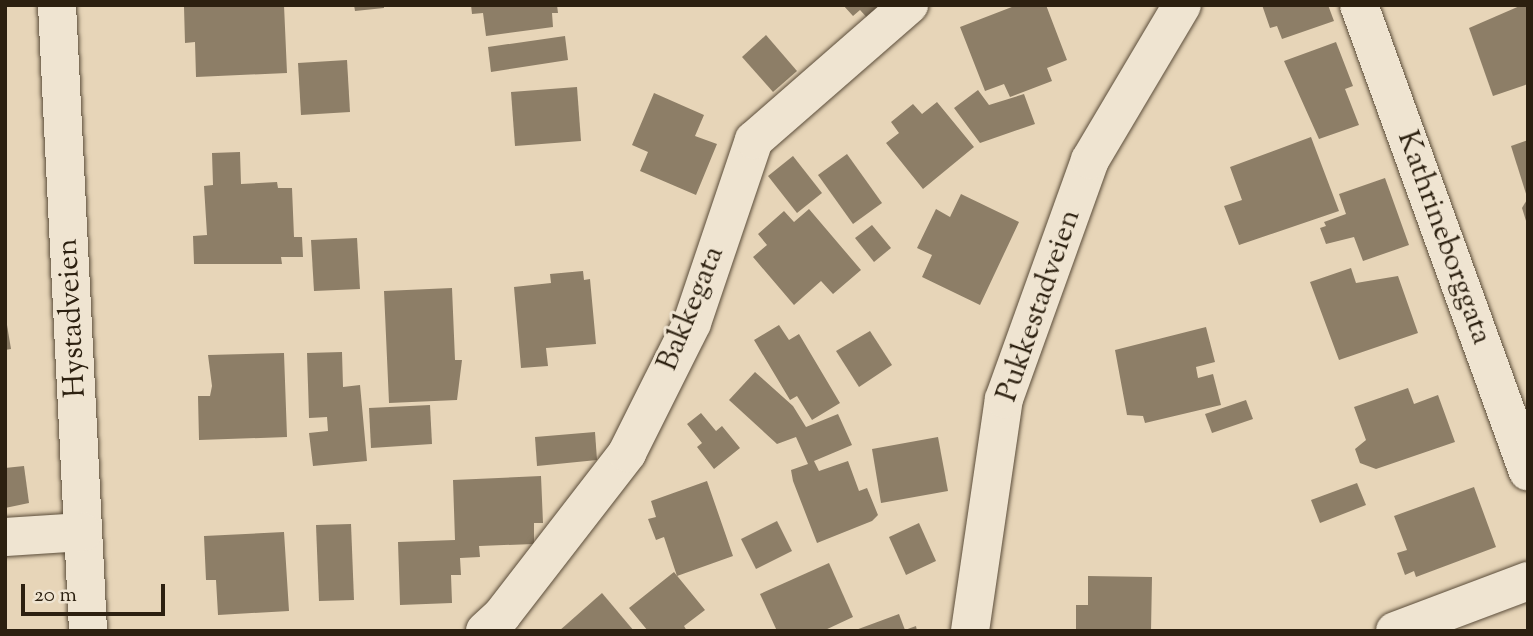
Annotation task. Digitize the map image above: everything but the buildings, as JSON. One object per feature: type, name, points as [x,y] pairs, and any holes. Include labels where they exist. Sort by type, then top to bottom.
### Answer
[{"type":"street","name":"Hystadveien","points":[[57,5],[88,631]]},
{"type":"street","name":"Bakkegata","points":[[485,631],[627,453],[692,323],[754,139],[909,5]]},
{"type":"street","name":"Pukkestadveien","points":[[970,631],[1004,399],[1090,160],[1182,5]]},
{"type":"street","name":"Kathrineborggata","points":[[1359,5],[1528,471]]},
{"type":"street","points":[[5,537],[83,532]]},
{"type":"street","points":[[1395,631],[1528,581]]}]
